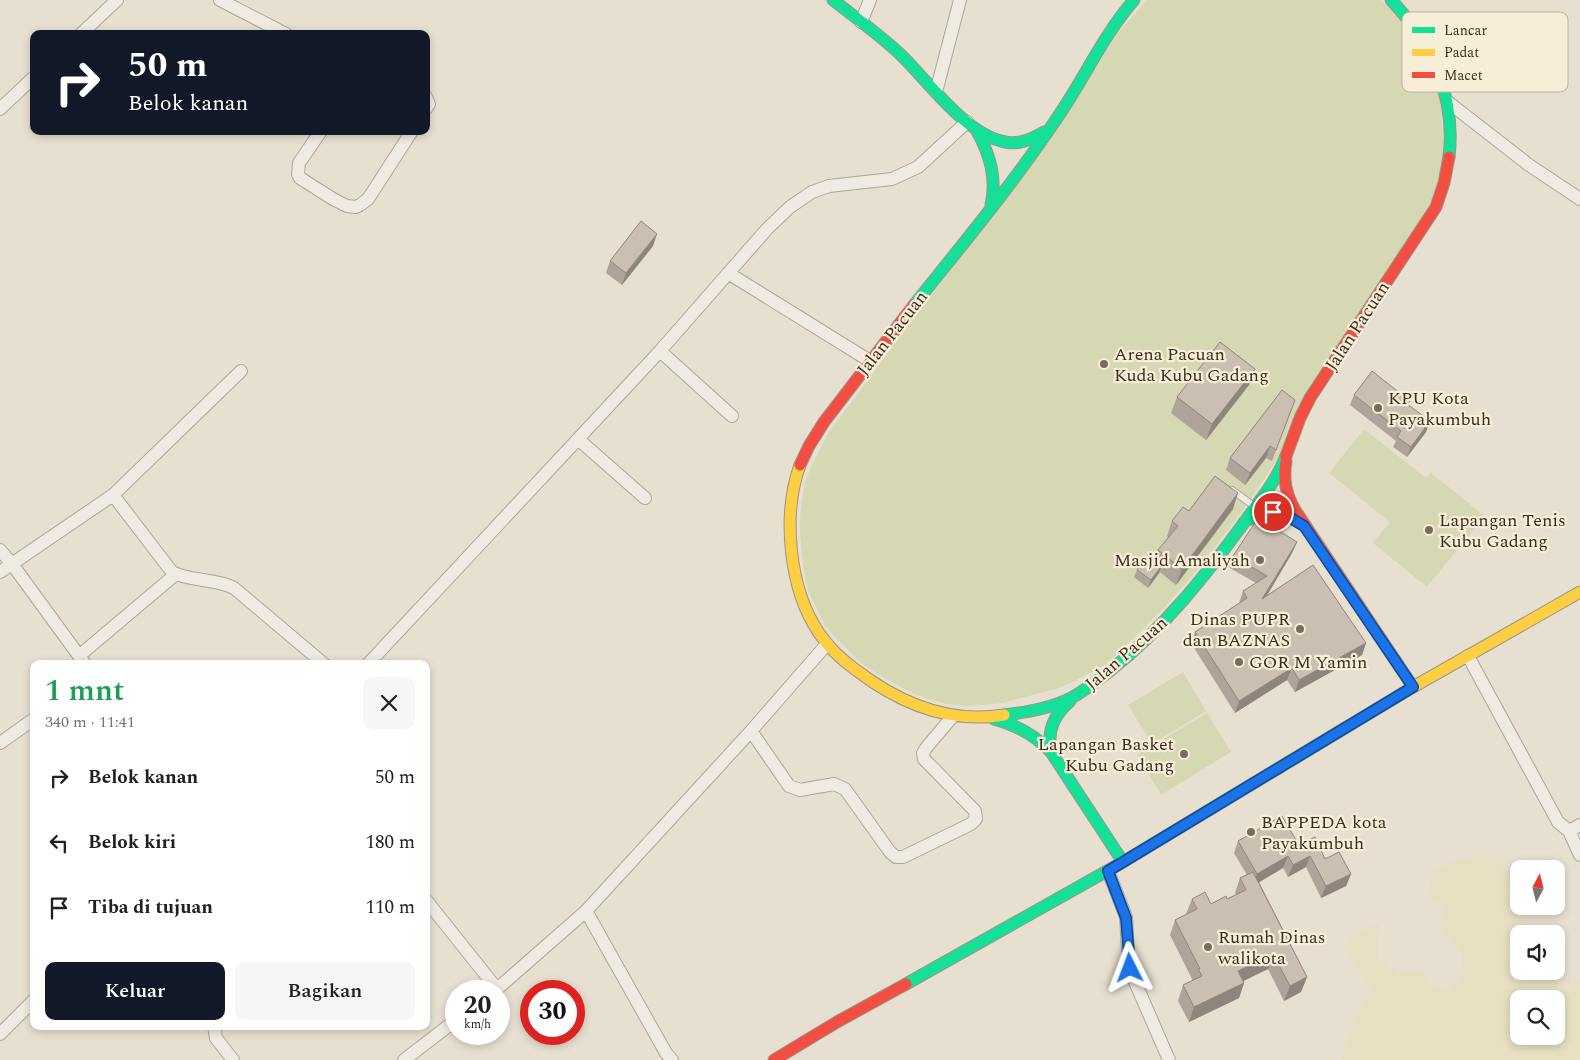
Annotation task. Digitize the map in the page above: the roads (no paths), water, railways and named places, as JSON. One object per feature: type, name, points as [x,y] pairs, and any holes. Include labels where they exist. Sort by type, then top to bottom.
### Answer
[{"type":"street","points":[[85,30],[117,0]]},
{"type":"street","points":[[220,0],[236,4],[279,30]]},
{"type":"street","points":[[833,0],[901,55],[972,127],[988,152],[993,175],[994,194],[991,206]]},
{"type":"street","points":[[861,22],[870,0]]},
{"type":"street","points":[[936,92],[960,0]]},
{"type":"street","name":"Jalan Pacuan","points":[[1134,0],[1119,18],[1053,125],[975,230],[830,413],[812,440],[800,467],[792,498],[790,531],[798,584],[816,628],[827,644],[857,672],[892,696],[912,705],[953,716],[988,718],[1034,711],[1054,705],[1075,696],[1114,668],[1140,646],[1171,614],[1197,584],[1281,470],[1310,398],[1439,199],[1445,182],[1449,160],[1450,122],[1448,102],[1444,92]]},
{"type":"street","name":"Jalan Pacuan","points":[[1391,0],[1402,12]]},
{"type":"street","points":[[0,109],[30,82]]},
{"type":"street","points":[[1448,102],[1530,165],[1580,198]]},
{"type":"street","points":[[972,127],[1002,142],[1022,143],[1039,136],[1053,125]]},
{"type":"street","points":[[372,660],[660,351],[767,229],[790,207],[812,192],[829,186],[892,179],[918,167],[972,127]]},
{"type":"street","points":[[318,135],[299,163],[298,174],[300,178],[333,199],[347,206],[356,207],[368,199],[409,135]]},
{"type":"street","points":[[728,273],[870,361]]},
{"type":"street","points":[[660,351],[732,416]]},
{"type":"street","points":[[0,572],[112,495],[241,371]]},
{"type":"street","points":[[578,439],[645,498]]},
{"type":"street","points":[[1291,446],[1284,470],[1286,490],[1290,500],[1304,526],[1413,687]]},
{"type":"street","points":[[112,495],[169,569],[176,574],[222,583],[234,588],[319,660]]},
{"type":"street","points":[[1243,523],[1253,516],[1273,512],[1284,514],[1304,526]]},
{"type":"street","points":[[0,550],[83,660],[176,574]]},
{"type":"street","points":[[774,1060],[838,1022],[1108,871],[1413,687],[1580,592]]},
{"type":"street","points":[[507,980],[586,911],[751,731],[827,644]]},
{"type":"street","points":[[1468,656],[1558,822],[1574,828],[1580,855]]},
{"type":"street","points":[[1051,752],[1048,736],[1052,721],[1064,705],[1075,696]]},
{"type":"street","points":[[751,731],[789,786],[800,790],[834,784],[845,789],[896,858],[903,857],[971,824],[976,819],[975,811],[924,758],[923,753],[926,748],[953,716]]},
{"type":"street","points":[[988,718],[1012,724],[1025,731],[1036,737],[1051,752],[1123,862]]},
{"type":"street","points":[[0,743],[30,722]]},
{"type":"street","points":[[1108,871],[1126,918],[1130,968],[1169,1060]]},
{"type":"street","points":[[430,905],[488,980]]},
{"type":"street","points":[[586,911],[666,1053],[672,1060]]},
{"type":"street","points":[[0,1034],[30,1004]]},
{"type":"street","points":[[404,1060],[445,1028]]},
{"type":"street","points":[[215,1030],[216,1038],[233,1060]]},
{"type":"lane","points":[[1224,484],[1254,507]]},
{"type":"place","name":"Arena Pacuan Kuda Kubu Gadang","points":[[1104,364]]},
{"type":"place","name":"KPU Kota Payakumbuh","points":[[1378,408]]},
{"type":"place","name":"Lapangan Tenis Kubu Gadang","points":[[1429,530]]},
{"type":"place","name":"Masjid Amaliyah","points":[[1260,560]]},
{"type":"place","name":"Dinas PUPR dan BAZNAS","points":[[1300,629]]},
{"type":"place","name":"GOR M Yamin","points":[[1239,662]]},
{"type":"place","name":"Lapangan Basket Kubu Gadang","points":[[1184,754]]},
{"type":"place","name":"BAPPEDA kota Payakumbuh","points":[[1251,832]]},
{"type":"place","name":"Rumah Dinas walikota","points":[[1208,947]]}]
